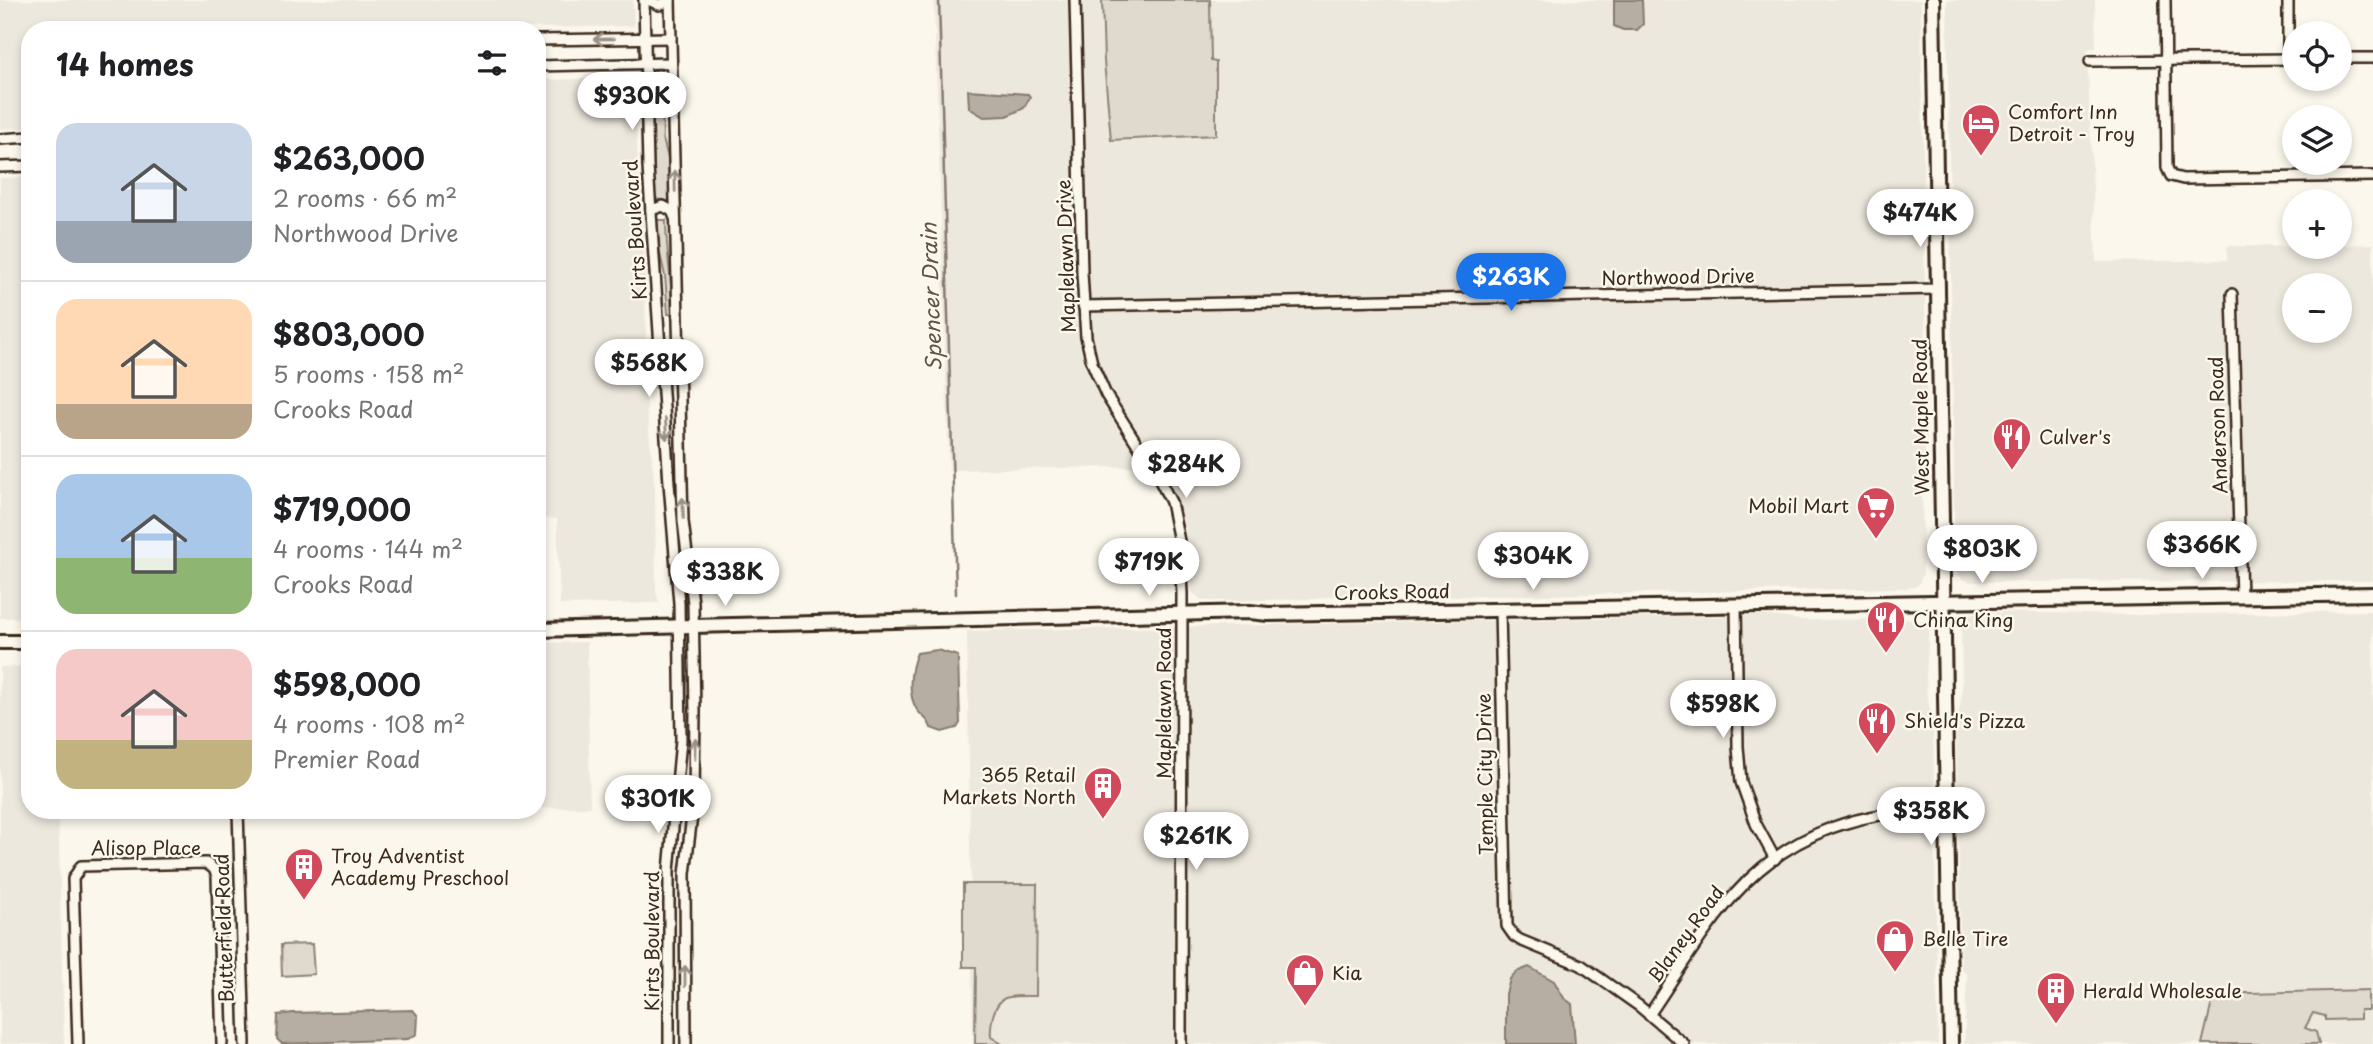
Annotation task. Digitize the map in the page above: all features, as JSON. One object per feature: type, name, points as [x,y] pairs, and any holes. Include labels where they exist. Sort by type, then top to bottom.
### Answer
[{"type":"main road","name":"West Maple Road","points":[[1933,0],[1951,1044]]},
{"type":"main road","name":"Crooks Road","points":[[546,630],[1181,614],[2373,594]]},
{"type":"main road","points":[[0,642],[21,642]]},
{"type":"street","points":[[646,0],[659,5],[670,1]]},
{"type":"street","name":"Kirts Boulevard","points":[[646,0],[651,210],[679,625],[681,740],[669,870],[669,1044]]},
{"type":"street","name":"Maplelawn Drive","points":[[1075,0],[1083,306],[1089,351],[1098,380],[1113,408],[1157,475],[1171,502],[1179,541],[1181,614]]},
{"type":"street","points":[[2165,0],[2166,168],[2171,176],[2183,179],[2373,176]]},
{"type":"street","points":[[2288,0],[2289,21]]},
{"type":"street","name":"Kirts Boulevard","points":[[670,1],[683,521],[694,625],[694,799],[685,874],[685,1044]]},
{"type":"street","points":[[546,40],[671,38]]},
{"type":"street","points":[[2352,58],[2373,58]]},
{"type":"street","points":[[2090,61],[2282,59]]},
{"type":"street","points":[[546,66],[671,63]]},
{"type":"street","points":[[0,139],[21,138]]},
{"type":"street","points":[[0,167],[21,166]]},
{"type":"street","points":[[651,210],[659,206],[668,208],[676,220]]},
{"type":"street","name":"Northwood Drive","points":[[1083,306],[1938,289]]},
{"type":"street","name":"Anderson Road","points":[[2232,294],[2241,597]]},
{"type":"street","points":[[658,317],[670,323],[678,321]]},
{"type":"street","points":[[1735,605],[1741,782],[1756,824],[1775,859]]},
{"type":"street","name":"Temple City Drive","points":[[1500,609],[1506,919],[1510,931],[1514,936],[1581,965],[1649,1015]]},
{"type":"street","name":"Maplelawn Road","points":[[1181,614],[1181,1044]]},
{"type":"street","name":"Blaney Road","points":[[1649,1015],[1734,894],[1775,859],[1817,832],[1867,816],[1909,810],[1947,809]]},
{"type":"street","name":"Butterfield Road","points":[[238,819],[245,1044]]},
{"type":"street","name":"Alisop Place","points":[[78,1044],[73,879],[76,872],[81,866],[206,863],[214,869],[216,876],[222,1044]]},
{"type":"street","points":[[1649,1015],[1684,1044]]},
{"type":"shaded area","points":[[0,0],[633,0],[634,26],[546,28],[546,21],[21,21],[21,128],[0,129]]},
{"type":"shaded area","points":[[934,0],[1921,0],[1927,437],[1922,471],[1923,574],[1919,584],[1904,588],[1438,597],[1400,593],[1349,594],[1314,599],[1208,601],[1192,592],[1185,526],[1160,466],[949,470]]},
{"type":"shaded area","points":[[1102,0],[1210,0],[1211,61],[1216,62],[1216,135],[1111,140]]},
{"type":"shaded area","points":[[1614,0],[1642,0],[1643,24],[1637,30],[1623,30],[1614,26]]},
{"type":"shaded area","points":[[1947,0],[2095,0],[2096,48],[2087,49],[2096,262],[2227,260],[2227,246],[2282,246],[2282,259],[2352,259],[2352,245],[2373,244],[2373,581],[1970,582],[1957,573]]},
{"type":"shaded area","points":[[658,68],[661,69],[663,139],[669,162],[669,201],[655,199],[651,78]]},
{"type":"shaded area","points":[[635,78],[638,174],[641,183],[645,265],[647,411],[655,489],[656,591],[659,603],[560,605],[557,519],[546,518],[546,80]]},
{"type":"shaded area","points":[[968,90],[1028,94],[1030,97],[1024,108],[1007,116],[984,117],[969,108]]},
{"type":"shaded area","points":[[21,177],[21,618],[0,618],[0,178]]},
{"type":"shaded area","points":[[657,220],[666,220],[673,314],[668,314]]},
{"type":"shaded area","points":[[2373,611],[2373,1044],[1964,1044],[1967,975],[1961,968],[1956,729],[1962,693],[1961,626],[1965,617],[2002,612],[2137,615]]},
{"type":"shaded area","points":[[1764,615],[1801,620],[1913,619],[1924,622],[1929,627],[1926,677],[1927,697],[1933,719],[1938,1044],[973,1044],[967,631]]},
{"type":"shaded area","points":[[587,642],[590,807],[546,808],[546,643]]},
{"type":"shaded area","points":[[937,650],[958,656],[960,723],[957,728],[942,732],[931,728],[917,710],[911,689],[911,674],[917,653]]},
{"type":"shaded area","points":[[21,666],[21,819],[58,819],[64,1044],[0,1044],[0,667]]},
{"type":"shaded area","points":[[963,884],[1037,884],[1036,996],[1008,997],[998,1005],[992,1021],[991,1037],[1002,1044],[975,1044],[976,967],[963,967]]},
{"type":"shaded area","points":[[312,944],[314,974],[282,976],[281,945]]},
{"type":"shaded area","points":[[1529,967],[1554,981],[1564,998],[1572,1004],[1575,1044],[1506,1044],[1506,994],[1510,979],[1516,972]]},
{"type":"shaded area","points":[[2368,990],[2368,1010],[2360,1010],[2360,1019],[2325,1020],[2325,1016],[2313,1013],[2305,1028],[2316,1032],[2319,1044],[2202,1044],[2214,994]]},
{"type":"shaded area","points":[[413,1010],[418,1016],[417,1034],[408,1039],[282,1044],[277,1039],[278,1015]]},
{"type":"waterway","name":"Spencer Drain","points":[[939,0],[956,594]]},
{"type":"place","name":"Comfort Inn Detroit - Troy","points":[[1981,157]]},
{"type":"place","name":"Culver's","points":[[2012,471]]},
{"type":"place","name":"Mobil Mart","points":[[1876,540]]},
{"type":"place","name":"China King","points":[[1886,654]]},
{"type":"place","name":"Shield's Pizza","points":[[1877,755]]},
{"type":"place","name":"365 Retail Markets North","points":[[1103,820]]},
{"type":"place","name":"Troy Adventist Academy Preschool","points":[[304,901]]},
{"type":"place","name":"Belle Tire","points":[[1895,973]]},
{"type":"place","name":"Kia","points":[[1305,1007]]},
{"type":"place","name":"Herald Wholesale","points":[[2056,1025]]}]
